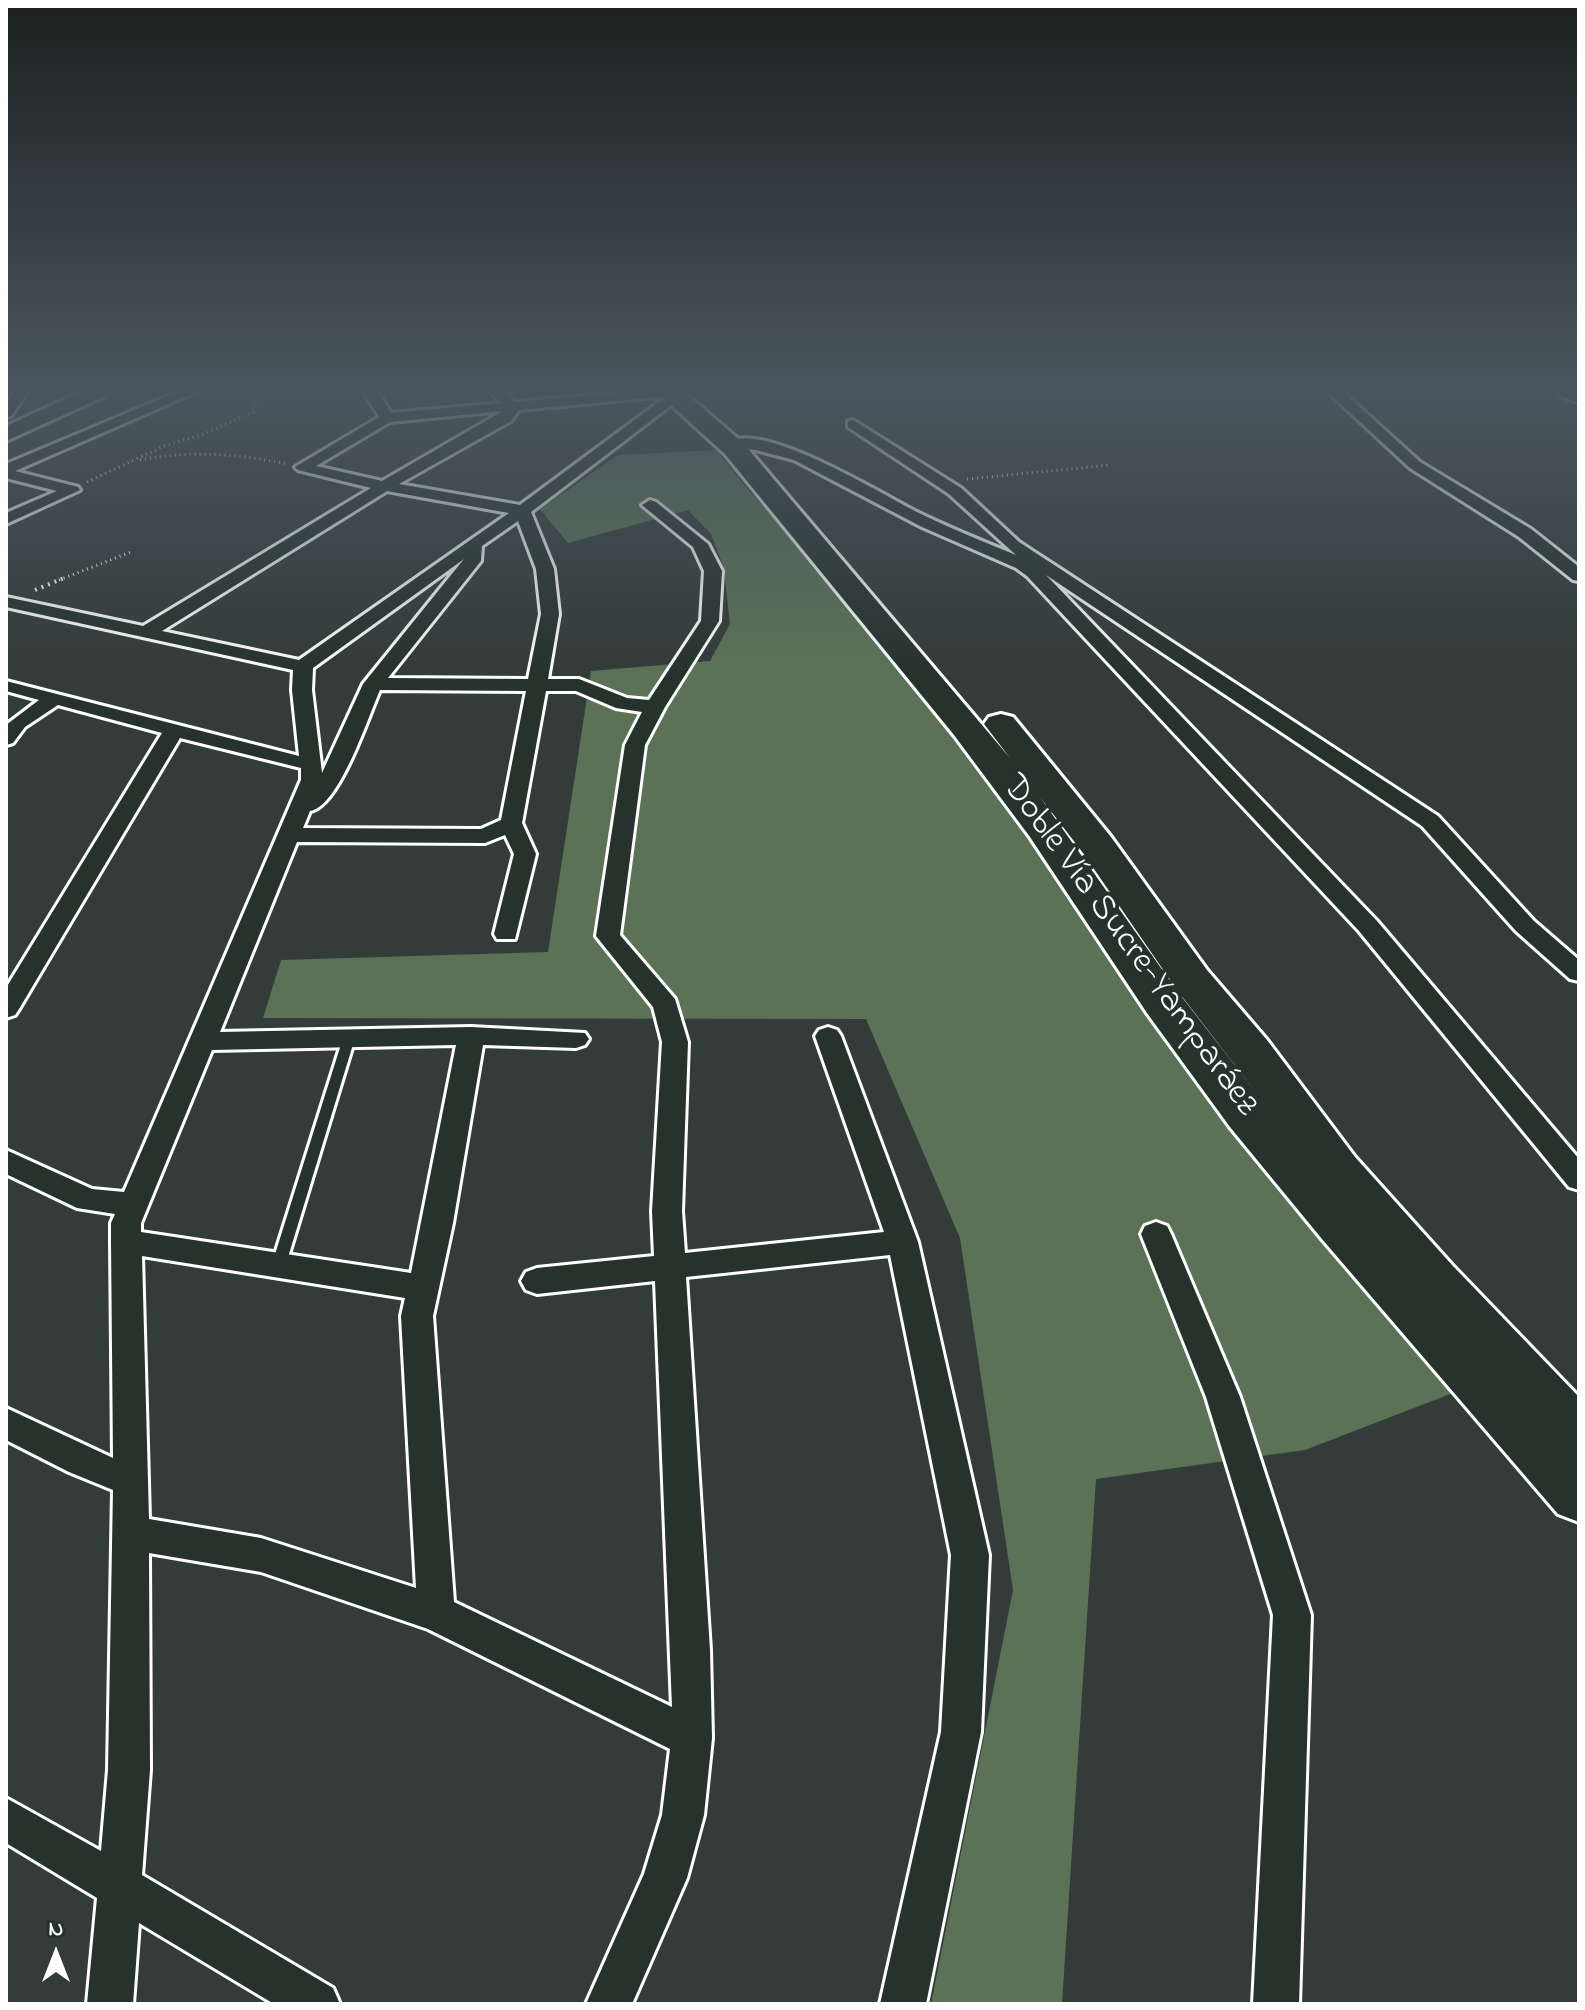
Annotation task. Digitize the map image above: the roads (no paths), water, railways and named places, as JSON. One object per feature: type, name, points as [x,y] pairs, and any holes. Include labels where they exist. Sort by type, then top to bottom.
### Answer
[{"type":"highway","name":"Doble Vía Sucre-Yamparáez","points":[[766,486],[793,523],[937,689],[988,754],[1204,1061],[1331,1214],[1494,1394],[1579,1495]]},
{"type":"highway","name":"Doble Vía Sucre-Yamparáez","points":[[781,486],[875,588],[940,652],[1039,771],[1337,1170],[1433,1280],[1579,1437]]},
{"type":"street","points":[[6,519],[72,490],[57,486]]},
{"type":"street","points":[[147,632],[384,486],[522,510]]},
{"type":"street","points":[[110,2004],[129,1770],[131,1481],[126,1223],[312,780],[301,681],[304,667],[558,486]]},
{"type":"street","points":[[857,486],[925,522],[1030,563],[1430,821],[1525,926],[1579,973]]},
{"type":"street","points":[[947,486],[1030,563],[1033,572],[1250,797],[1368,926],[1579,1179]]},
{"type":"street","points":[[1449,486],[1525,533],[1579,576]]},
{"type":"street","points":[[609,2004],[665,1878],[683,1815],[692,1738],[691,1650],[667,1211],[675,1042],[666,1005],[608,936],[635,745],[655,707],[710,621],[713,571],[700,544],[650,505]]},
{"type":"street","points":[[506,934],[525,854],[511,823],[550,614],[545,569],[522,510]]},
{"type":"street","points":[[291,830],[325,790],[373,684],[475,557],[476,543]]},
{"type":"street","points":[[6,602],[304,667]]},
{"type":"street","points":[[373,684],[579,685],[623,704],[655,707]]},
{"type":"street","points":[[8,686],[293,762],[312,762]]},
{"type":"street","points":[[6,739],[18,723],[54,699]]},
{"type":"street","points":[[6,1009],[174,731]]},
{"type":"street","points":[[291,830],[485,836],[511,823]]},
{"type":"street","points":[[201,1041],[471,1036],[576,1039]]},
{"type":"street","points":[[436,1613],[417,1316],[438,1223],[471,1036]]},
{"type":"street","points":[[828,1036],[903,1242],[970,1555],[961,1732],[903,2004]]},
{"type":"street","points":[[6,1161],[88,1200],[133,1204]]},
{"type":"street","points":[[1156,1234],[1223,1397],[1292,1615],[1276,2004]]},
{"type":"street","points":[[126,1242],[423,1288]]},
{"type":"street","points":[[537,1281],[903,1242]]},
{"type":"street","points":[[6,1423],[81,1461],[131,1481]]},
{"type":"street","points":[[130,1533],[261,1555],[436,1613],[692,1738]]},
{"type":"street","points":[[6,1819],[317,2004]]},
{"type":"lane","points":[[278,1267],[349,1038]]}]
